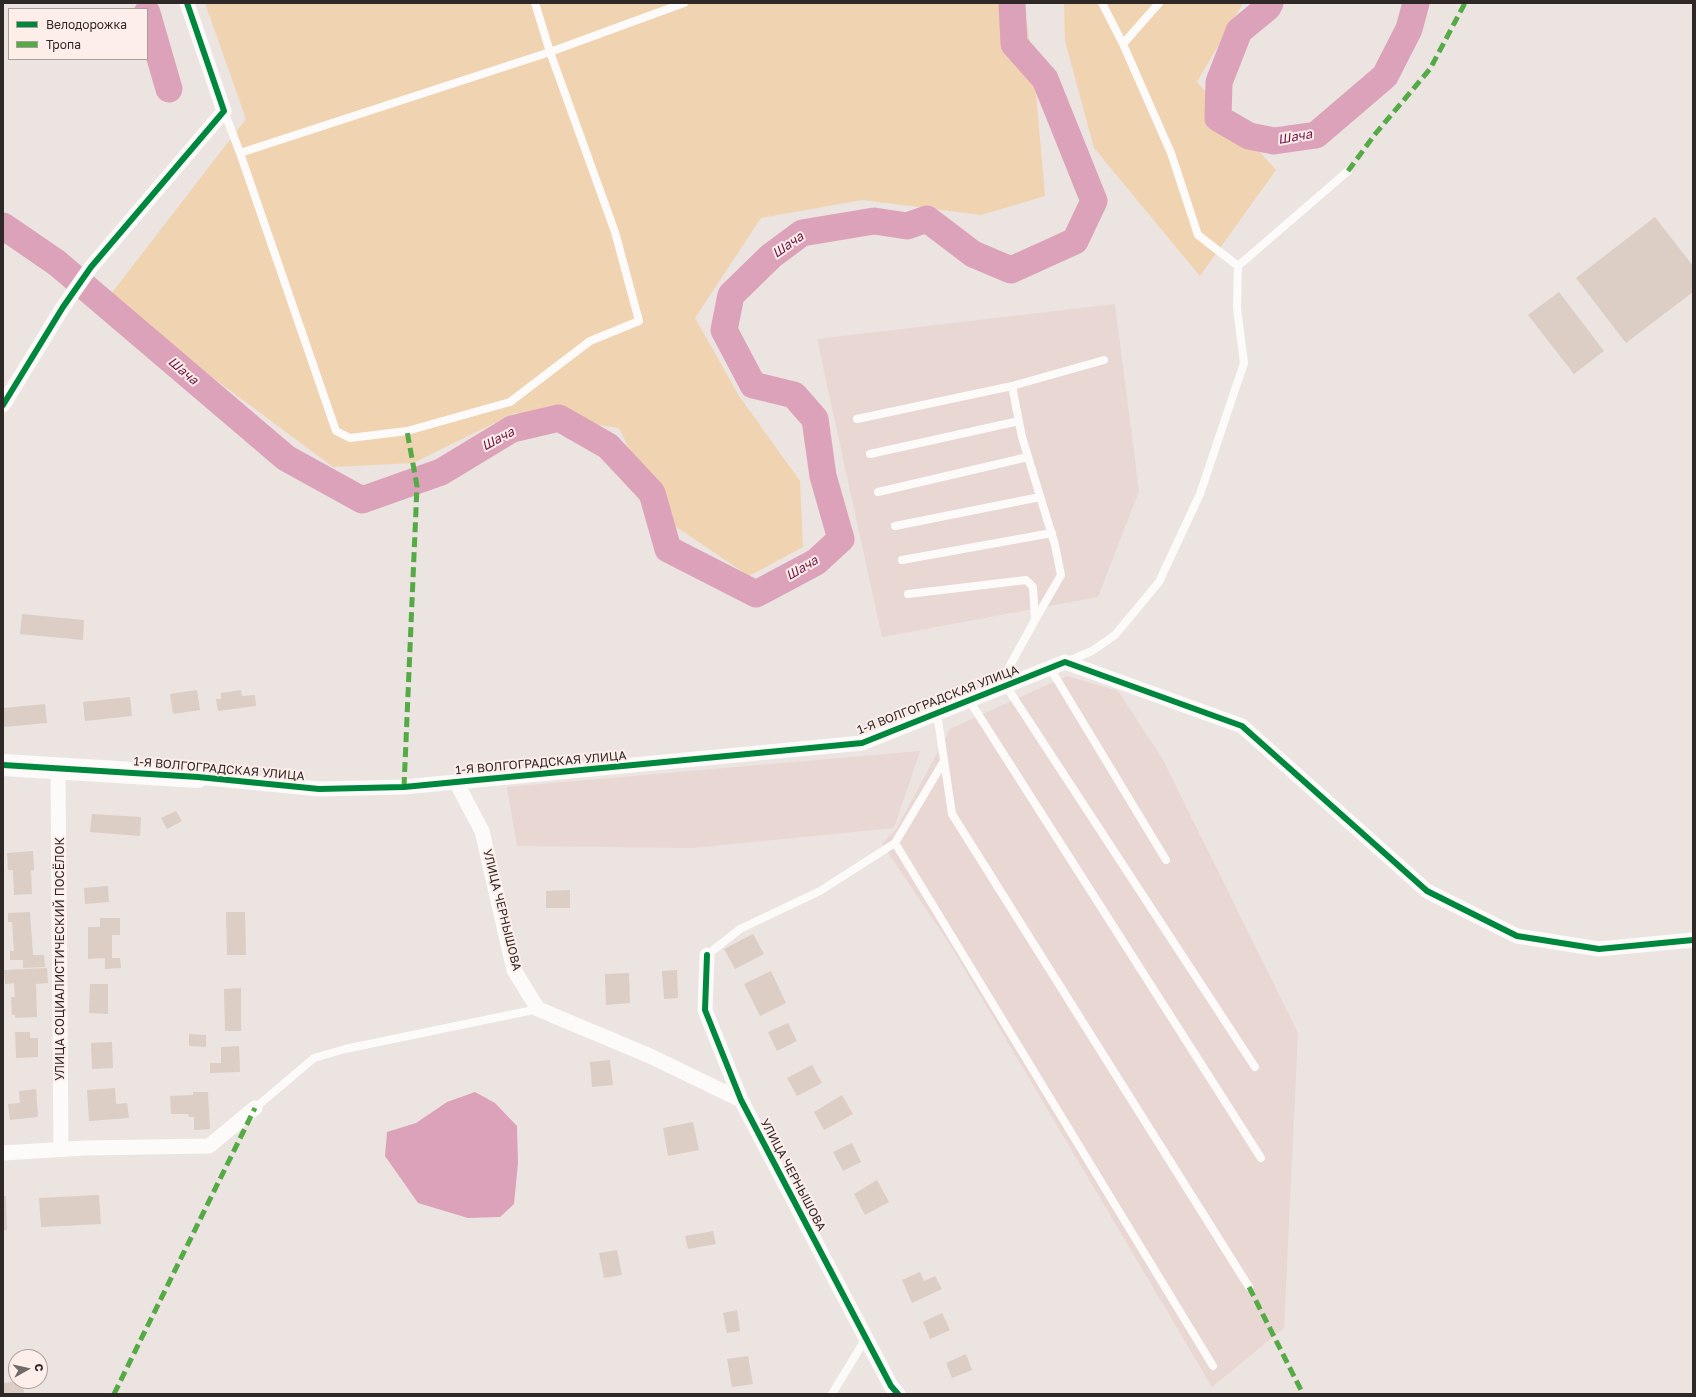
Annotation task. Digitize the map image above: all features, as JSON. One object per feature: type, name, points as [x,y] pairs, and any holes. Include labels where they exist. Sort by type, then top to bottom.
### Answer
[{"type":"street","points":[[3,405],[63,307],[91,267],[224,111],[187,3]]},
{"type":"street","points":[[1065,662],[1242,726],[1427,891],[1517,936],[1599,949],[1693,940]]},
{"type":"street","name":"1-Я ВОЛГОГРАДСКАЯ УЛИЦА","points":[[3,765],[198,777],[319,788],[404,787],[862,743],[1065,662]]},
{"type":"street","name":"УЛИЦА СОЦИАЛИСТИЧЕСКИЙ ПОСЁЛОК","points":[[58,769],[61,1149]]},
{"type":"street","name":"УЛИЦА ЧЕРНЫШОВА","points":[[456,782],[482,831],[514,970],[538,1009]]},
{"type":"street","name":"УЛИЦА ЧЕРНЫШОВА","points":[[707,955],[705,1010],[741,1100],[891,1386],[898,1394]]},
{"type":"street","points":[[538,1009],[650,1056],[741,1100]]},
{"type":"street","points":[[3,1153],[61,1149],[209,1146],[255,1108]]},
{"type":"lane","points":[[224,111],[240,153],[336,431],[350,438],[407,431],[510,402],[590,341],[639,321],[615,232],[550,52],[535,3]]},
{"type":"lane","points":[[240,153],[550,52],[684,3]]},
{"type":"lane","points":[[1102,3],[1123,44],[1170,153],[1198,235],[1238,266]]},
{"type":"lane","points":[[1123,44],[1159,3]]},
{"type":"lane","points":[[1065,662],[1092,651],[1115,635],[1159,582],[1200,494],[1244,363],[1237,308],[1238,266],[1348,170]]},
{"type":"lane","points":[[857,419],[1012,386],[1104,360]]},
{"type":"lane","points":[[1012,386],[1028,457],[1052,533],[1061,575],[1035,620],[1001,688],[1255,1067]]},
{"type":"lane","points":[[870,454],[1019,421]]},
{"type":"lane","points":[[878,492],[1028,457]]},
{"type":"lane","points":[[895,526],[1040,497]]},
{"type":"lane","points":[[902,560],[1052,533]]},
{"type":"lane","points":[[908,594],[1026,580],[1033,587],[1035,620]]},
{"type":"lane","points":[[1050,668],[1166,860]]},
{"type":"lane","points":[[969,700],[1261,1158]]},
{"type":"lane","points":[[937,713],[952,814],[1249,1287]]},
{"type":"lane","points":[[707,955],[740,929],[820,891],[895,842],[944,761]]},
{"type":"lane","points":[[895,842],[1213,1366]]},
{"type":"lane","points":[[255,1108],[314,1058],[345,1049],[538,1009]]},
{"type":"lane","points":[[832,1394],[866,1338]]},
{"type":"shaded area","points":[[205,3],[1024,3],[1035,82],[1045,196],[981,215],[862,200],[761,218],[695,318],[739,396],[800,481],[803,547],[749,576],[663,518],[619,428],[515,413],[413,463],[333,467],[107,299],[246,119]]},
{"type":"shaded area","points":[[1064,3],[1243,3],[1197,82],[1276,170],[1200,276],[1094,148],[1065,41]]},
{"type":"shaded area","points":[[1115,304],[1139,491],[1098,597],[882,637],[817,339]]},
{"type":"shaded area","points":[[1067,676],[1118,691],[1162,758],[1298,1033],[1284,1328],[1212,1387],[949,943],[882,844],[897,828],[950,729]]},
{"type":"shaded area","points":[[920,751],[894,828],[692,848],[517,846],[507,787]]},
{"type":"shaded area","points":[[475,1092],[495,1103],[517,1126],[518,1163],[514,1204],[500,1217],[468,1218],[418,1203],[385,1156],[387,1132],[416,1123],[447,1102]]},
{"type":"building","points":[[1655,217],[1693,266],[1693,292],[1626,343],[1576,278]]},
{"type":"building","points":[[1559,292],[1604,351],[1574,374],[1528,315]]},
{"type":"building","points":[[22,614],[84,620],[83,640],[20,634]]},
{"type":"building","points":[[197,690],[200,710],[173,714],[170,694]]},
{"type":"building","points":[[241,690],[242,696],[255,695],[256,706],[218,711],[216,699],[221,699],[221,693]]},
{"type":"building","points":[[130,697],[132,716],[85,721],[83,702]]},
{"type":"building","points":[[45,704],[47,723],[3,727],[3,708]]},
{"type":"building","points":[[176,811],[182,821],[167,829],[161,818]]},
{"type":"building","points":[[92,814],[141,817],[140,836],[90,832]]},
{"type":"building","points":[[33,851],[34,870],[31,871],[32,894],[14,895],[13,870],[8,870],[7,853]]},
{"type":"building","points":[[108,886],[109,902],[85,904],[84,888]]},
{"type":"building","points":[[570,890],[570,908],[546,908],[546,891]]},
{"type":"building","points":[[30,912],[33,955],[44,955],[45,967],[23,968],[23,960],[10,960],[10,951],[14,951],[12,922],[8,922],[8,913]]},
{"type":"building","points":[[226,912],[245,912],[246,955],[227,955]]},
{"type":"building","points":[[100,918],[120,918],[120,935],[112,935],[112,958],[120,958],[121,968],[105,969],[105,958],[88,959],[88,927],[100,927]]},
{"type":"building","points":[[753,934],[764,954],[735,969],[724,949]]},
{"type":"building","points":[[47,968],[48,983],[36,984],[37,1017],[15,1018],[15,1015],[12,1015],[11,997],[15,997],[14,983],[5,984],[4,970]]},
{"type":"building","points":[[677,970],[678,998],[664,999],[662,971]]},
{"type":"building","points":[[771,971],[786,1003],[760,1016],[744,984]]},
{"type":"building","points":[[629,973],[630,1003],[606,1005],[605,974]]},
{"type":"building","points":[[90,984],[108,984],[108,1014],[89,1013]]},
{"type":"building","points":[[241,988],[241,1031],[225,1031],[224,989]]},
{"type":"building","points":[[788,1023],[797,1041],[777,1051],[768,1032]]},
{"type":"building","points":[[15,1032],[30,1032],[30,1038],[38,1038],[38,1057],[16,1058]]},
{"type":"building","points":[[189,1034],[206,1035],[206,1047],[189,1046]]},
{"type":"building","points":[[112,1042],[113,1068],[92,1069],[91,1043]]},
{"type":"building","points":[[239,1046],[240,1072],[210,1073],[210,1063],[221,1063],[221,1047]]},
{"type":"building","points":[[610,1060],[613,1085],[592,1087],[590,1062]]},
{"type":"building","points":[[812,1065],[822,1083],[797,1096],[787,1078]]},
{"type":"building","points":[[115,1088],[116,1104],[127,1103],[129,1118],[89,1121],[87,1090]]},
{"type":"building","points":[[36,1089],[38,1117],[10,1120],[8,1104],[20,1103],[19,1091]]},
{"type":"building","points":[[193,1092],[208,1092],[210,1129],[194,1130],[194,1117],[189,1117],[188,1114],[171,1114],[170,1096],[193,1095]]},
{"type":"building","points":[[842,1095],[853,1114],[824,1130],[814,1112]]},
{"type":"building","points":[[693,1122],[699,1150],[668,1156],[663,1128]]},
{"type":"building","points":[[852,1143],[861,1162],[843,1171],[833,1152]]},
{"type":"building","points":[[877,1180],[889,1202],[865,1215],[854,1194]]},
{"type":"building","points":[[99,1195],[101,1224],[41,1227],[39,1198]]},
{"type":"building","points":[[3,1196],[6,1196],[7,1230],[3,1230]]},
{"type":"building","points":[[713,1231],[716,1244],[688,1249],[685,1236]]},
{"type":"building","points":[[617,1250],[622,1275],[604,1278],[599,1253]]},
{"type":"building","points":[[920,1272],[924,1281],[935,1276],[942,1289],[912,1303],[902,1280]]},
{"type":"building","points":[[737,1310],[740,1331],[727,1333],[723,1313]]},
{"type":"building","points":[[942,1313],[950,1330],[930,1339],[923,1322]]},
{"type":"building","points":[[966,1354],[972,1370],[952,1378],[946,1363]]},
{"type":"building","points":[[748,1356],[753,1384],[732,1387],[727,1359]]},
{"type":"building","points":[[8,1382],[8,1389],[24,1389],[24,1394],[3,1394],[3,1383]]},
{"type":"waterway","name":"Шача","points":[[3,226],[57,263],[286,458],[362,500],[441,472],[512,429],[559,418],[608,446],[652,493],[668,549],[756,594],[816,562],[841,539],[823,476],[815,419],[794,395],[753,385],[724,330],[731,295],[771,256],[802,233],[874,221],[907,226],[927,219],[973,254],[1011,270],[1075,241],[1094,201],[1045,79],[1014,44],[1012,3]]},
{"type":"waterway","name":"Шача","points":[[1270,3],[1268,7],[1239,31],[1219,82],[1218,118],[1249,136],[1274,141],[1316,135],[1385,76],[1409,29],[1416,3]]},
{"type":"waterway","points":[[148,16],[169,89]]},
{"type":"marked path","points":[[1348,171],[1376,133],[1430,69],[1465,3]]},
{"type":"marked path","points":[[404,787],[417,486],[407,431]]},
{"type":"marked path","points":[[114,1394],[255,1108]]},
{"type":"marked path","points":[[1249,1287],[1303,1394]]},
{"type":"cycle path","points":[[3,405],[63,307],[91,267],[224,111],[187,3]]},
{"type":"cycle path","points":[[3,765],[198,777],[319,789],[404,787],[862,743],[1065,662],[1242,726],[1427,891],[1517,936],[1599,949],[1693,940]]},
{"type":"cycle path","points":[[707,955],[705,1010],[741,1100],[891,1386],[898,1394]]}]
